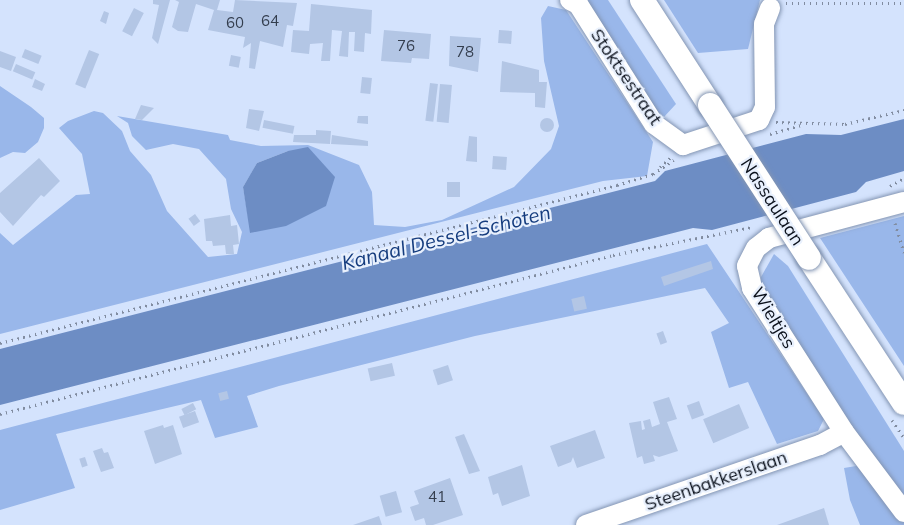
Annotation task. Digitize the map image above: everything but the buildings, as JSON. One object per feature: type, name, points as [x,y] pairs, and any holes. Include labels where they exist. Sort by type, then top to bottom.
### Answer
[{"type":"main road","name":"Nassaulaan","points":[[642,0],[904,403]]},
{"type":"street","name":"Stoktsestraat","points":[[570,0],[579,4],[654,124],[683,145]]},
{"type":"street","points":[[683,145],[759,120],[765,107],[764,24],[770,8]]},
{"type":"street","name":"Wieltjes","points":[[897,204],[769,238],[756,248],[747,266],[752,288],[844,432],[904,512]]},
{"type":"street","name":"Steenbakkerslaan","points":[[586,525],[820,446],[844,432]]},
{"type":"path","points":[[770,8],[790,2],[904,3]]},
{"type":"path","points":[[759,120],[845,124],[904,110]]},
{"type":"path","points":[[0,343],[637,179],[652,174],[683,145]]},
{"type":"path","points":[[897,204],[904,253]]},
{"type":"path","points":[[0,414],[613,255],[743,230]]},
{"type":"shaded area","points":[[587,0],[608,0],[676,104],[663,118],[610,48]]},
{"type":"shaded area","points":[[664,0],[760,0],[748,49],[698,53]]},
{"type":"shaded area","points":[[548,6],[566,10],[653,142],[647,176],[603,181],[0,334],[0,233],[13,245],[76,195],[90,194],[82,154],[59,128],[68,121],[94,111],[103,113],[122,131],[130,151],[151,175],[167,211],[208,257],[237,254],[242,232],[231,209],[226,179],[199,149],[173,144],[146,150],[132,136],[128,123],[117,116],[228,135],[230,140],[261,146],[308,145],[359,165],[372,192],[374,225],[405,227],[442,220],[514,187],[551,149],[559,126],[544,61],[541,18]],"holes":[[[288,151],[251,233],[243,187],[257,163]]]},
{"type":"shaded area","points":[[0,86],[44,118],[44,128],[38,142],[25,153],[13,152],[0,158]]},
{"type":"shaded area","points":[[904,216],[904,366],[820,238]]},
{"type":"shaded area","points":[[707,244],[824,419],[818,431],[777,444],[748,382],[729,388],[711,332],[729,323],[705,288],[475,336],[279,386],[247,396],[258,427],[215,438],[201,400],[56,434],[75,488],[0,510],[0,430]]},
{"type":"shaded area","points":[[774,254],[788,266],[904,451],[904,502],[761,291],[761,277]]},
{"type":"shaded area","points":[[862,465],[904,525],[860,525],[850,500],[844,468]]},
{"type":"water","name":"Kanaal Dessel-Schoten","points":[[904,119],[904,171],[866,182],[856,192],[712,230],[693,228],[0,405],[0,349],[655,181],[665,171],[806,134],[841,135]]},
{"type":"water","points":[[308,147],[335,177],[326,206],[286,226],[250,233],[243,187],[257,163],[288,151]]}]
